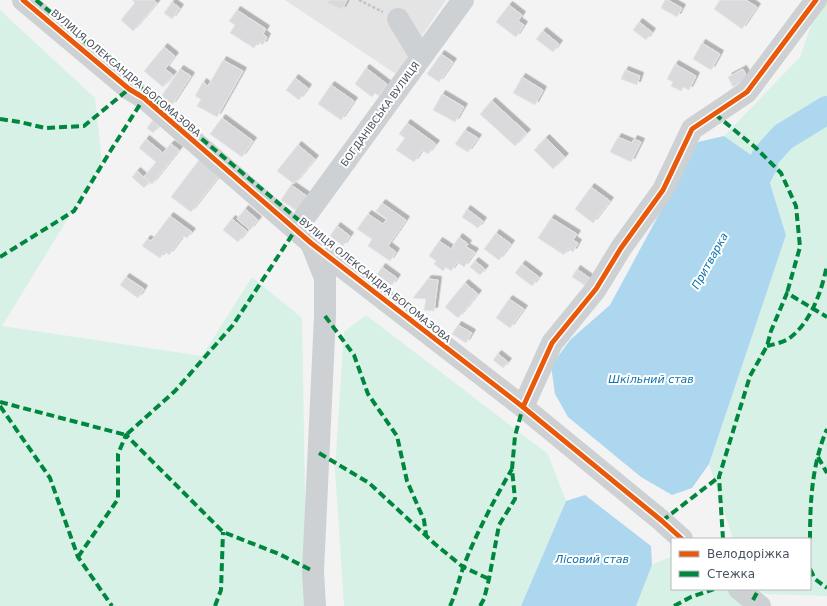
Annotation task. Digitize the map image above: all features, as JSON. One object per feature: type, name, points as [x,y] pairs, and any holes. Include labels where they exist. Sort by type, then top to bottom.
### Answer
[{"type":"street","name":"ВУЛИЦЯ ОЛЕКСАНДРА БОГОМАЗОВА","points":[[23,0],[129,88],[144,98],[304,236],[522,407],[681,538]]},
{"type":"street","name":"БОГДАНІВСЬКА ВУЛИЦЯ","points":[[304,236],[421,57],[463,0]]},
{"type":"street","points":[[522,407],[552,343],[596,289],[621,248],[663,190],[692,129],[747,92],[816,0]]},
{"type":"street","points":[[398,19],[421,57]]},
{"type":"street","points":[[304,236],[325,278],[325,316],[313,571],[315,606]]},
{"type":"street","points":[[739,590],[760,606]]},
{"type":"path","points":[[359,0],[398,19]]},
{"type":"shaded area","points":[[285,0],[446,0],[396,74]]},
{"type":"green space","points":[[820,0],[827,0],[827,596],[764,594],[761,590],[811,590],[811,538],[733,538],[709,464],[786,235],[764,164],[724,136],[800,57]]},
{"type":"green space","points":[[0,10],[95,98],[102,163],[2,326],[202,356],[252,277],[302,318],[307,606],[0,606]]},
{"type":"green space","points":[[366,315],[548,454],[566,501],[521,606],[344,606],[335,470],[344,332]]},
{"type":"green space","points":[[671,556],[671,590],[728,590],[747,606],[636,606],[652,565]]},
{"type":"water","name":"Шкільний став","points":[[724,136],[764,164],[786,235],[709,464],[692,488],[672,495],[641,477],[568,417],[555,394],[551,366],[570,340],[610,305],[698,142]]},
{"type":"water","name":"Лісовий став","points":[[585,495],[651,546],[652,565],[636,606],[521,606],[566,501]]},
{"type":"building","points":[[132,0],[154,0],[157,3],[133,31],[121,20],[135,3]]},
{"type":"building","points":[[329,0],[347,0],[342,10],[327,3]]},
{"type":"building","points":[[665,0],[668,0],[682,8],[677,17],[661,8]]},
{"type":"building","points":[[720,0],[746,0],[757,7],[742,29],[714,9]]},
{"type":"building","points":[[172,2],[180,8],[172,19],[164,13]]},
{"type":"building","points":[[509,5],[522,15],[518,21],[524,25],[516,37],[496,22]]},
{"type":"building","points":[[237,10],[266,29],[263,34],[267,37],[263,45],[258,42],[254,48],[230,33],[235,25],[229,21]]},
{"type":"building","points":[[639,22],[652,32],[646,40],[633,30]]},
{"type":"building","points":[[543,31],[559,44],[553,52],[536,39]]},
{"type":"building","points":[[702,43],[720,54],[711,70],[693,59]]},
{"type":"building","points":[[164,47],[175,56],[165,69],[173,75],[163,87],[144,71]]},
{"type":"building","points":[[441,54],[453,62],[439,82],[427,74]]},
{"type":"building","points":[[223,60],[243,71],[217,117],[197,106],[201,99],[195,96],[203,82],[208,86]]},
{"type":"building","points":[[675,64],[696,76],[689,90],[683,87],[681,91],[671,86],[673,82],[667,79]]},
{"type":"building","points":[[366,68],[387,84],[379,96],[375,93],[372,97],[355,84]]},
{"type":"building","points":[[180,69],[191,76],[172,105],[161,97]]},
{"type":"building","points":[[743,69],[748,78],[733,87],[728,77]]},
{"type":"building","points":[[625,70],[640,76],[637,85],[621,79]]},
{"type":"building","points":[[522,77],[543,90],[535,105],[513,93]]},
{"type":"building","points":[[295,78],[308,88],[299,100],[286,90]]},
{"type":"building","points":[[331,85],[354,101],[341,120],[318,104]]},
{"type":"building","points":[[442,94],[464,107],[455,122],[433,110]]},
{"type":"building","points":[[492,101],[527,133],[515,146],[480,114]]},
{"type":"building","points":[[222,118],[253,141],[242,157],[210,134]]},
{"type":"building","points":[[153,120],[159,126],[153,133],[147,128]]},
{"type":"building","points":[[407,123],[436,144],[428,154],[422,150],[414,162],[396,150],[405,138],[399,134]]},
{"type":"building","points":[[465,130],[478,138],[468,152],[455,144]]},
{"type":"building","points":[[618,137],[632,143],[634,139],[641,142],[631,162],[610,152]]},
{"type":"building","points":[[546,138],[565,157],[553,169],[534,150]]},
{"type":"building","points":[[146,139],[163,153],[171,144],[179,150],[152,184],[144,177],[156,162],[139,148]]},
{"type":"building","points":[[298,145],[315,159],[294,184],[277,171]]},
{"type":"building","points":[[199,160],[224,170],[191,212],[171,197]]},
{"type":"building","points":[[137,171],[149,182],[144,188],[132,177]]},
{"type":"building","points":[[291,185],[307,196],[297,211],[281,200]]},
{"type":"building","points":[[591,187],[610,201],[593,223],[575,209]]},
{"type":"building","points":[[382,203],[406,220],[388,246],[396,252],[390,261],[368,246],[372,239],[357,229],[368,214],[383,224],[387,219],[376,211]]},
{"type":"building","points":[[245,209],[258,220],[250,230],[237,219]]},
{"type":"building","points":[[467,209],[483,221],[478,228],[462,217]]},
{"type":"building","points":[[170,216],[192,232],[187,238],[183,236],[169,255],[165,251],[160,258],[142,246],[147,239],[151,241]]},
{"type":"building","points":[[551,218],[577,234],[573,240],[578,243],[573,252],[568,249],[564,255],[538,238]]},
{"type":"building","points":[[232,219],[247,231],[238,242],[223,230]]},
{"type":"building","points":[[337,226],[350,236],[343,246],[330,236]]},
{"type":"building","points":[[496,233],[511,244],[499,260],[484,249]]},
{"type":"building","points":[[459,237],[468,244],[466,247],[475,252],[464,267],[457,262],[451,271],[446,267],[443,271],[434,264],[436,261],[429,256],[439,241],[451,249]]},
{"type":"building","points":[[475,261],[485,269],[480,275],[470,267]]},
{"type":"building","points":[[522,264],[539,277],[532,286],[515,273]]},
{"type":"building","points":[[382,267],[397,278],[392,285],[377,275]]},
{"type":"building","points":[[577,269],[591,279],[586,286],[572,277]]},
{"type":"building","points":[[126,277],[144,289],[138,298],[120,285]]},
{"type":"building","points":[[428,279],[438,280],[434,311],[424,310],[426,299],[413,298]]},
{"type":"building","points":[[465,283],[478,294],[458,318],[445,307]]},
{"type":"building","points":[[509,299],[524,309],[510,328],[496,318]]},
{"type":"building","points":[[458,325],[472,333],[466,343],[452,334]]},
{"type":"building","points":[[498,354],[508,362],[503,368],[493,360]]},
{"type":"waterway","name":"Притварка","points":[[746,197],[764,164],[765,157],[783,137],[827,110]]},
{"type":"marked path","points":[[36,0],[301,222]]},
{"type":"marked path","points":[[0,119],[45,128],[84,126],[129,89]]},
{"type":"marked path","points":[[0,257],[74,211],[144,98]]},
{"type":"marked path","points":[[715,114],[756,148],[781,173],[796,206],[800,247],[787,293]]},
{"type":"marked path","points":[[0,402],[126,435],[175,391],[233,325],[296,229]]},
{"type":"marked path","points":[[767,346],[789,339],[805,322],[819,294],[827,265]]},
{"type":"marked path","points":[[723,538],[719,477],[750,376],[767,346],[771,331],[787,293],[827,317]]},
{"type":"marked path","points":[[325,316],[354,355],[368,394],[397,436],[407,481],[424,520],[426,535]]},
{"type":"marked path","points":[[0,406],[50,478],[78,557],[112,606]]},
{"type":"marked path","points":[[480,606],[484,599],[489,579],[499,525],[515,499],[512,469],[515,436],[523,407]]},
{"type":"marked path","points":[[810,538],[815,469],[827,429]]},
{"type":"marked path","points":[[78,557],[118,499],[118,454],[126,435],[223,532],[279,554],[313,571]]},
{"type":"marked path","points":[[319,453],[369,483],[435,544],[463,567],[489,579]]},
{"type":"marked path","points":[[818,457],[827,473]]},
{"type":"marked path","points":[[450,606],[474,540],[512,469]]},
{"type":"marked path","points":[[662,521],[719,477]]},
{"type":"marked path","points":[[215,606],[221,590],[223,532]]},
{"type":"marked path","points":[[811,571],[815,579],[827,588]]},
{"type":"marked path","points":[[674,606],[691,597],[711,590]]},
{"type":"marked path","points":[[753,600],[758,590]]},
{"type":"cycle path","points":[[23,0],[129,89],[144,98],[311,243],[523,407],[681,538]]},
{"type":"cycle path","points":[[523,407],[552,343],[596,289],[621,248],[663,190],[692,129],[747,92],[816,0]]}]
